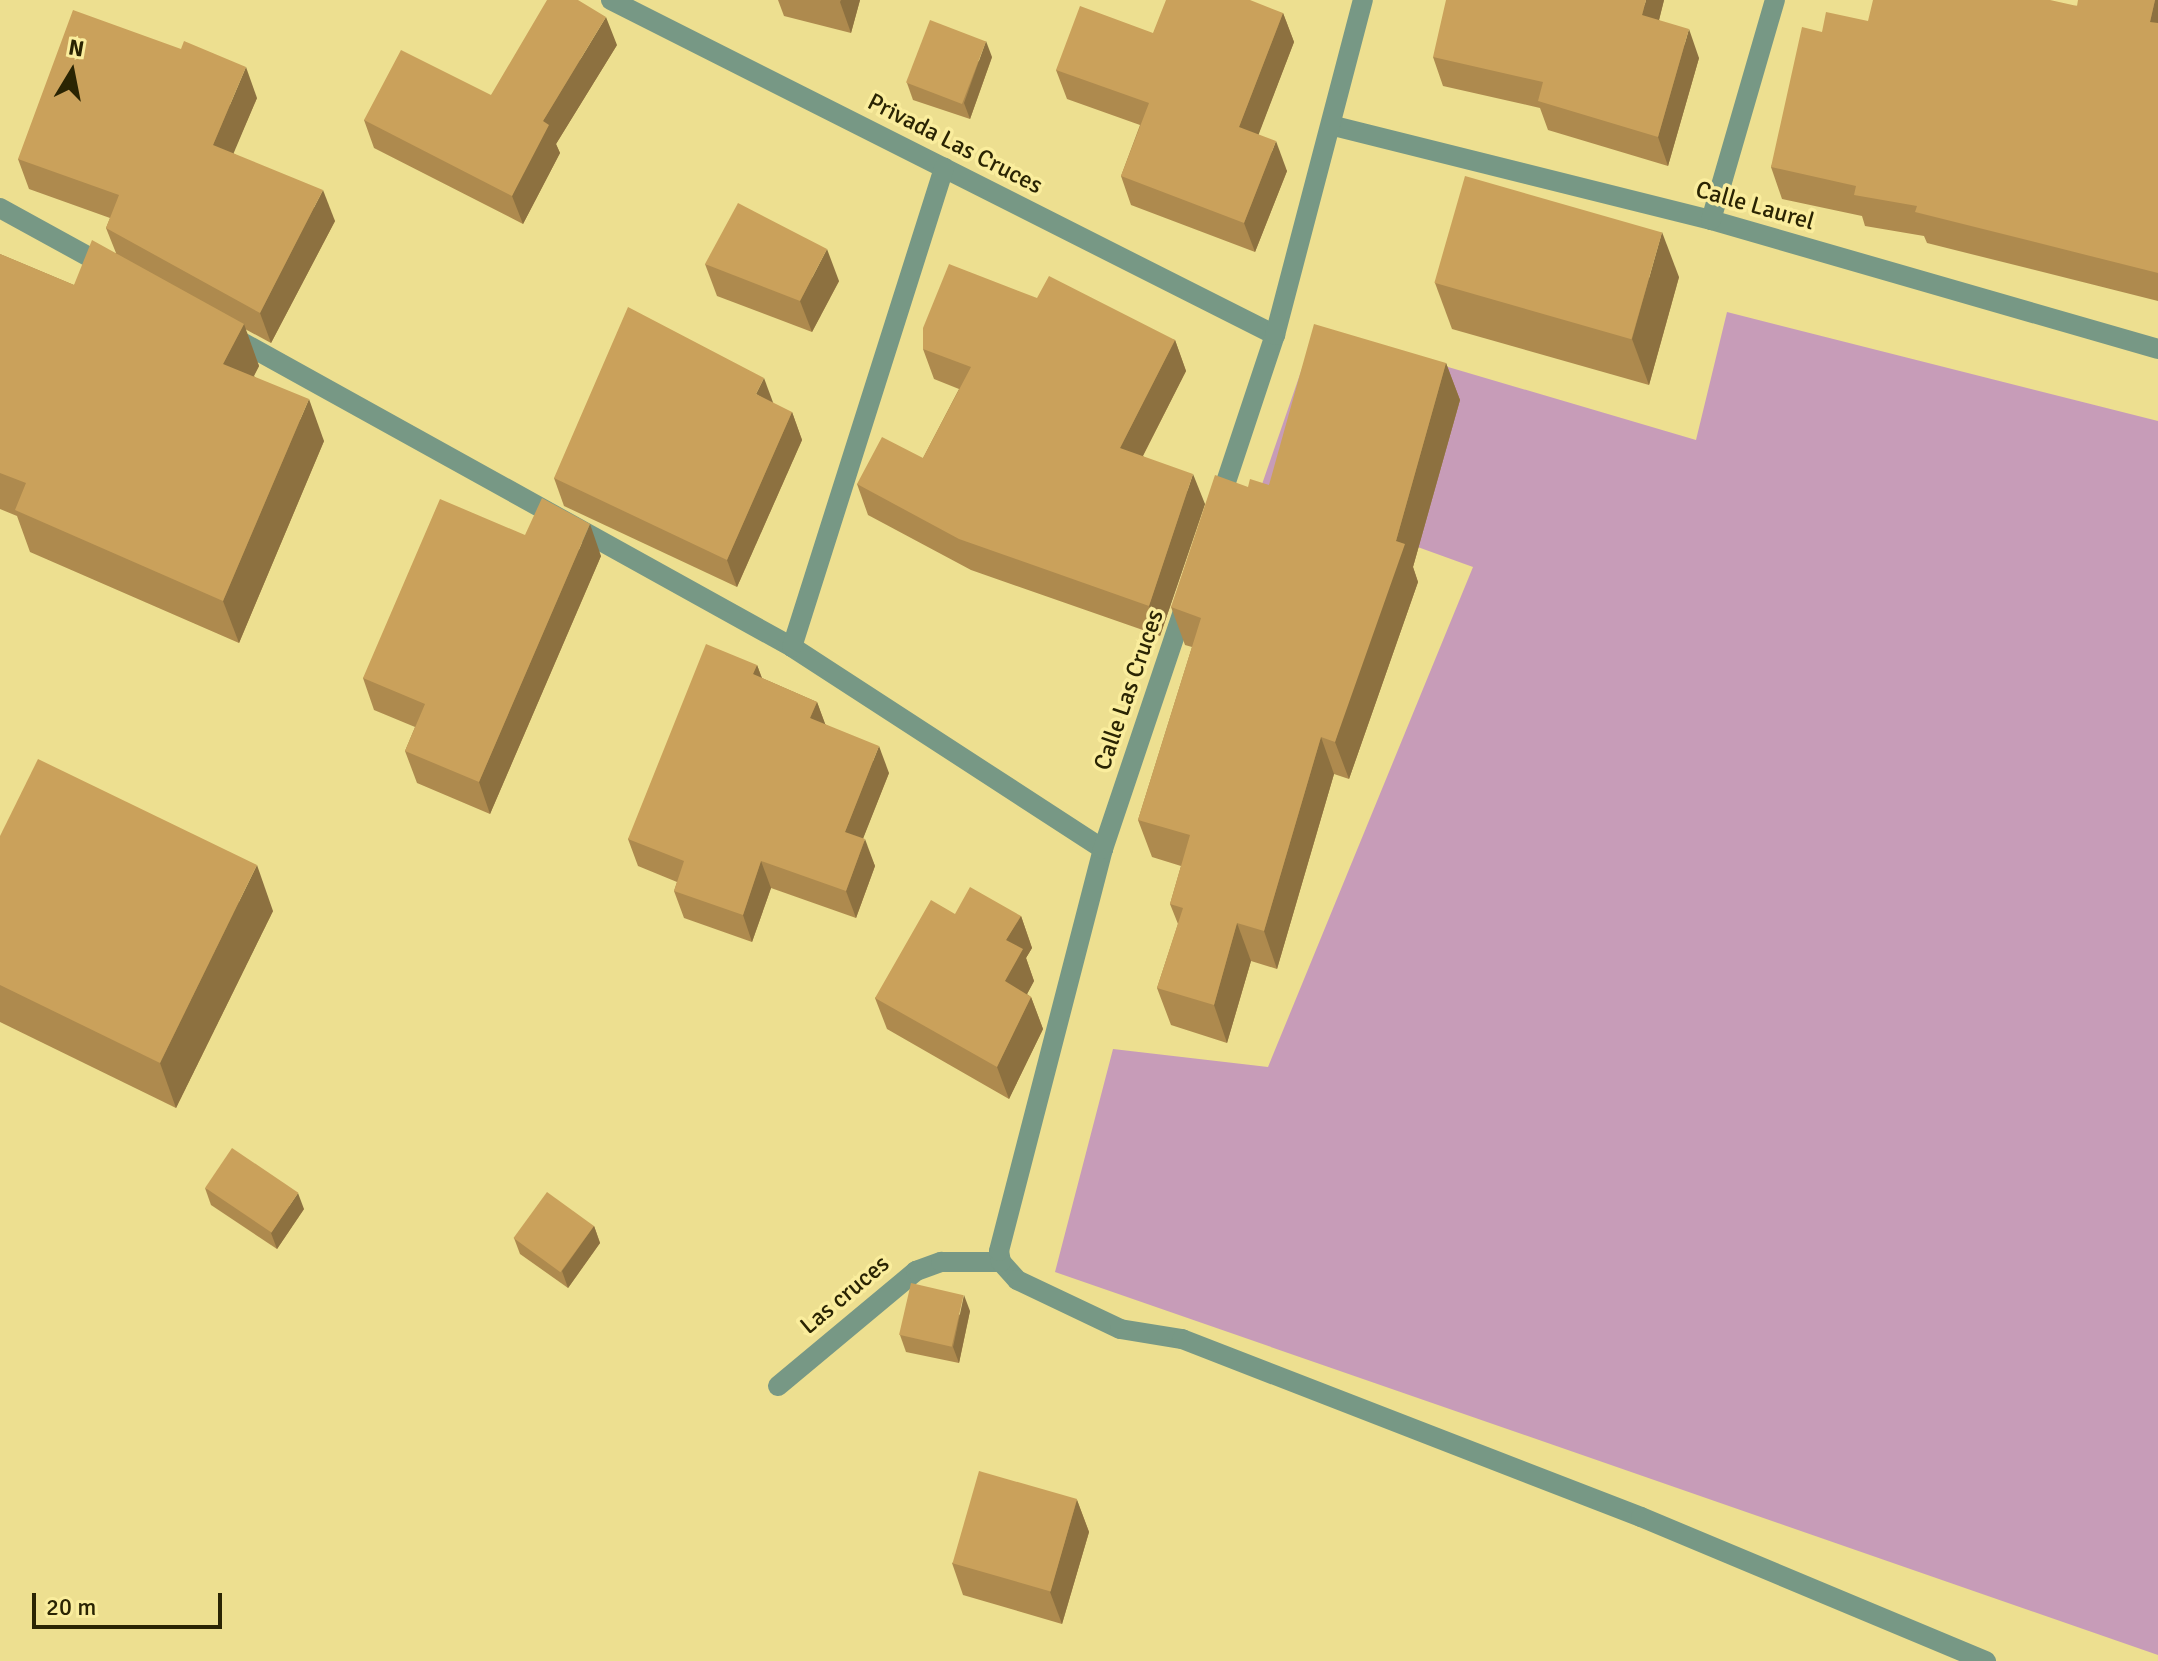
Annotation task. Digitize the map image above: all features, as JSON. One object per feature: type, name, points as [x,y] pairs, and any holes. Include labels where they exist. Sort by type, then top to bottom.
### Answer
[{"type":"street","name":"Privada Las Cruces","points":[[611,0],[1275,335]]},
{"type":"street","points":[[1210,531],[1275,335],[1334,126],[1363,0]]},
{"type":"street","points":[[1711,220],[1775,0]]},
{"type":"street","name":"Calle Laurel","points":[[1334,126],[1711,220],[2158,349]]},
{"type":"street","points":[[792,647],[944,168]]},
{"type":"street","points":[[0,208],[125,277]]},
{"type":"street","points":[[208,324],[792,647],[1103,849]]},
{"type":"street","name":"Calle Las Cruces","points":[[1001,1262],[999,1251],[1103,849],[1194,577]]},
{"type":"street","name":"Las cruces","points":[[778,1386],[916,1271],[941,1262],[1001,1262]]},
{"type":"street","points":[[1001,1262],[1017,1280],[1120,1329],[1182,1339],[1641,1517],[1986,1661]]},
{"type":"shaded area","points":[[1727,312],[2158,421],[2158,1655],[1055,1272],[1113,1049],[1268,1067],[1473,567],[1260,490],[1316,328],[1696,440]]},
{"type":"building","points":[[547,0],[578,0],[606,17],[543,121],[549,125],[512,196],[364,120],[401,50],[491,95]]},
{"type":"building","points":[[1166,0],[1250,0],[1283,13],[1239,127],[1276,141],[1244,223],[1121,176],[1149,103],[1056,70],[1080,6],[1153,33]]},
{"type":"building","points":[[1446,0],[1646,0],[1642,15],[1689,29],[1658,137],[1538,101],[1543,82],[1433,57]]},
{"type":"building","points":[[1873,0],[2050,0],[2077,6],[2078,0],[2155,0],[2150,22],[2158,23],[2158,273],[1915,212],[1917,206],[1854,195],[1856,186],[1771,167],[1802,27],[1822,32],[1826,12],[1868,21]]},
{"type":"building","points":[[73,10],[181,49],[184,41],[246,67],[213,145],[323,190],[260,313],[106,228],[119,195],[18,159]]},
{"type":"building","points":[[930,20],[986,42],[962,104],[906,83]]},
{"type":"building","points":[[1465,176],[1662,233],[1631,339],[1434,283]]},
{"type":"building","points":[[738,203],[827,249],[800,301],[705,264]]},
{"type":"building","points":[[92,240],[244,324],[223,364],[309,399],[223,601],[15,510],[26,483],[0,473],[0,254],[74,285]]},
{"type":"building","points":[[949,264],[1037,298],[1049,276],[1175,340],[1120,448],[1193,474],[1149,606],[959,539],[857,484],[882,437],[923,458],[971,367],[923,349],[923,328]]},
{"type":"building","points":[[628,307],[764,378],[756,394],[792,412],[727,560],[554,478]]},
{"type":"building","points":[[1314,324],[1446,363],[1396,541],[1405,544],[1335,742],[1321,737],[1264,931],[1237,923],[1214,1005],[1157,988],[1183,908],[1170,904],[1190,835],[1138,820],[1201,618],[1171,607],[1215,475],[1248,487],[1250,479],[1269,485]]},
{"type":"building","points":[[542,498],[590,524],[479,782],[405,751],[425,704],[363,678],[440,499],[525,535]]},
{"type":"building","points":[[706,644],[757,665],[753,674],[817,702],[810,718],[879,746],[845,832],[865,839],[846,891],[761,861],[743,915],[674,891],[684,861],[628,839]]},
{"type":"building","points":[[38,759],[257,865],[160,1063],[0,985],[0,836]]},
{"type":"building","points":[[970,887],[1021,916],[1006,940],[1023,949],[1005,981],[1031,997],[997,1067],[875,998],[931,900],[955,914]]},
{"type":"building","points":[[232,1148],[298,1193],[271,1233],[205,1188]]},
{"type":"building","points":[[547,1192],[594,1226],[560,1272],[513,1238]]},
{"type":"building","points":[[911,1283],[964,1295],[952,1347],[899,1335]]},
{"type":"building","points":[[979,1471],[1077,1499],[1051,1591],[953,1563]]}]
